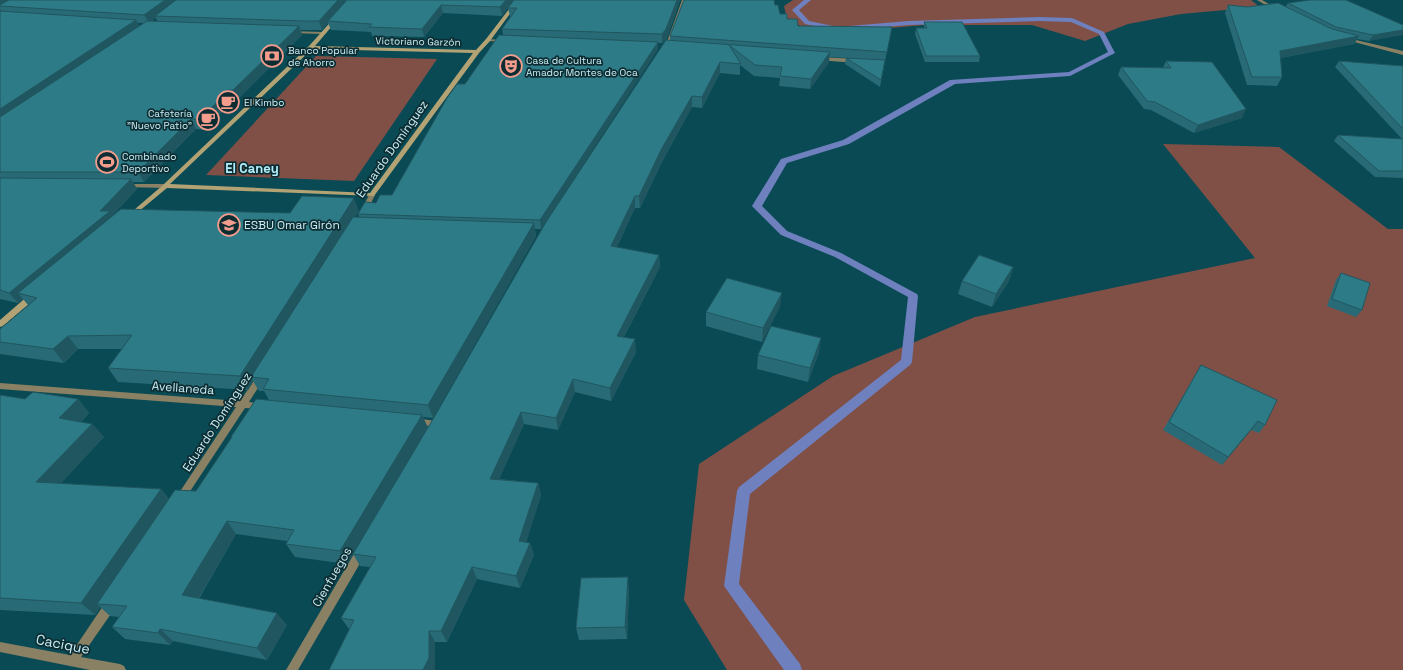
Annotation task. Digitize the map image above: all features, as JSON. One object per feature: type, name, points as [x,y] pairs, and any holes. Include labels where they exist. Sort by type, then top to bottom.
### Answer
[{"type":"street","name":"Eduardo Domínguez","points":[[359,220],[372,195],[477,52],[488,40],[518,0]]},
{"type":"street","points":[[663,49],[670,39],[684,0]]},
{"type":"street","points":[[1259,0],[1279,11]]},
{"type":"street","points":[[122,222],[165,186],[311,47],[343,11]]},
{"type":"street","points":[[283,32],[322,33]]},
{"type":"street","points":[[1338,36],[1403,53]]},
{"type":"street","points":[[488,40],[511,41]]},
{"type":"street","name":"Victoriano Garzón","points":[[311,47],[477,52]]},
{"type":"street","points":[[812,58],[859,62]]},
{"type":"street","points":[[118,186],[165,186],[372,195]]},
{"type":"street","points":[[0,324],[37,293]]},
{"type":"street","name":"Eduardo Domínguez","points":[[173,510],[264,372]]},
{"type":"street","name":"Avellaneda","points":[[0,386],[244,404],[274,408]]},
{"type":"street","points":[[405,420],[436,424]]},
{"type":"street","name":"Cienfuegos","points":[[292,670],[368,540]]},
{"type":"street","points":[[72,661],[116,596]]},
{"type":"street","name":"Cacique","points":[[0,647],[120,670]]},
{"type":"shaded area","points":[[793,0],[1251,0],[1266,12],[1236,9],[1181,14],[1128,24],[1085,41],[1032,25],[924,25],[834,33],[802,27],[787,19],[784,6]]},
{"type":"shaded area","points":[[316,56],[437,59],[354,181],[206,175]]},
{"type":"shaded area","points":[[1163,144],[1279,147],[1388,229],[1403,229],[1403,670],[727,670],[684,600],[699,464],[833,376],[975,317],[1255,258]]},
{"type":"building","points":[[9,0],[165,0],[144,15],[0,6]]},
{"type":"building","points":[[176,0],[338,0],[319,21],[155,16]]},
{"type":"building","points":[[347,0],[506,0],[500,7],[441,5],[422,29],[369,27],[372,24],[328,21]]},
{"type":"building","points":[[514,0],[677,0],[666,29],[662,34],[502,29],[517,8],[508,8]]},
{"type":"building","points":[[684,0],[774,0],[775,5],[778,5],[780,14],[787,14],[787,19],[797,19],[798,26],[892,27],[887,52],[670,36]]},
{"type":"building","points":[[1310,0],[1346,0],[1403,25],[1403,30],[1373,35],[1336,27],[1288,3]]},
{"type":"building","points":[[1278,3],[1332,29],[1359,36],[1280,51],[1282,77],[1252,77],[1228,5],[1247,7]]},
{"type":"building","points":[[0,11],[136,20],[0,109]]},
{"type":"building","points":[[147,21],[299,26],[233,90],[228,90],[200,120],[191,119],[138,172],[0,172],[0,117]]},
{"type":"building","points":[[924,22],[962,22],[980,56],[926,56],[916,28],[927,28]]},
{"type":"building","points":[[499,35],[658,42],[540,220],[358,214],[365,202],[376,203],[380,195],[392,195],[447,98],[457,84],[465,84]]},
{"type":"building","points":[[666,40],[830,52],[811,79],[780,76],[782,67],[755,65],[729,45],[741,64],[720,62],[702,97],[692,96],[661,150],[639,196],[635,196],[611,246],[659,255],[617,336],[635,339],[610,388],[573,379],[556,418],[521,412],[490,479],[538,483],[519,541],[530,543],[516,576],[472,567],[441,631],[429,631],[429,658],[423,670],[329,670],[354,620],[341,618],[376,557],[353,554],[436,414],[546,222]]},
{"type":"building","points":[[846,58],[885,60],[881,80]]},
{"type":"building","points":[[1166,61],[1212,62],[1246,109],[1198,125],[1155,102],[1147,101],[1121,67],[1171,68]]},
{"type":"building","points":[[1339,61],[1403,66],[1403,129]]},
{"type":"building","points":[[1338,135],[1403,139],[1403,171],[1379,171]]},
{"type":"building","points":[[0,178],[131,179],[100,211],[110,211],[9,293],[0,290]]},
{"type":"building","points":[[302,196],[354,198],[240,376],[108,368],[132,335],[68,336],[53,349],[0,342],[0,329],[37,298],[18,293],[121,209],[290,213]]},
{"type":"building","points":[[353,217],[534,223],[428,405],[263,389],[269,379],[251,377]]},
{"type":"building","points":[[979,255],[1013,267],[996,294],[962,281]]},
{"type":"building","points":[[1341,273],[1370,283],[1362,310],[1332,299]]},
{"type":"building","points":[[727,278],[782,293],[763,328],[706,312]]},
{"type":"building","points":[[771,326],[821,338],[810,368],[758,355]]},
{"type":"building","points":[[1201,365],[1277,400],[1265,425],[1258,421],[1228,457],[1169,422]]},
{"type":"building","points":[[33,392],[78,399],[59,418],[92,424],[36,482],[161,489],[81,603],[0,598],[0,395],[25,399]]},
{"type":"building","points":[[256,399],[422,415],[340,551],[286,544],[294,530],[227,521],[182,595],[277,613],[257,648],[160,629],[158,633],[112,627],[127,606],[97,604],[175,490],[196,491]]},
{"type":"building","points":[[628,577],[625,627],[576,628],[581,578]]},
{"type":"waterway","points":[[794,670],[731,586],[744,491],[906,362],[913,296],[838,255],[784,233],[757,206],[784,161],[846,142],[953,82],[1070,74],[1112,53],[1102,33],[1072,20],[1039,19],[908,23],[838,29],[807,23],[795,10],[808,0]]},
{"type":"place","name":"Banco Popular de Ahorro","points":[[272,56]]},
{"type":"place","name":"Casa de Cultura Amador Montes de Oca","points":[[511,66]]},
{"type":"place","name":"El Kimbo","points":[[228,102]]},
{"type":"place","name":"Cafetería \"Nuevo Patio\"","points":[[208,119]]},
{"type":"place","name":"Combinado Deportivo","points":[[107,162]]},
{"type":"place","name":"ESBU Omar Girón","points":[[229,225]]},
{"type":"district","name":"El Caney","points":[[252,168]]}]
